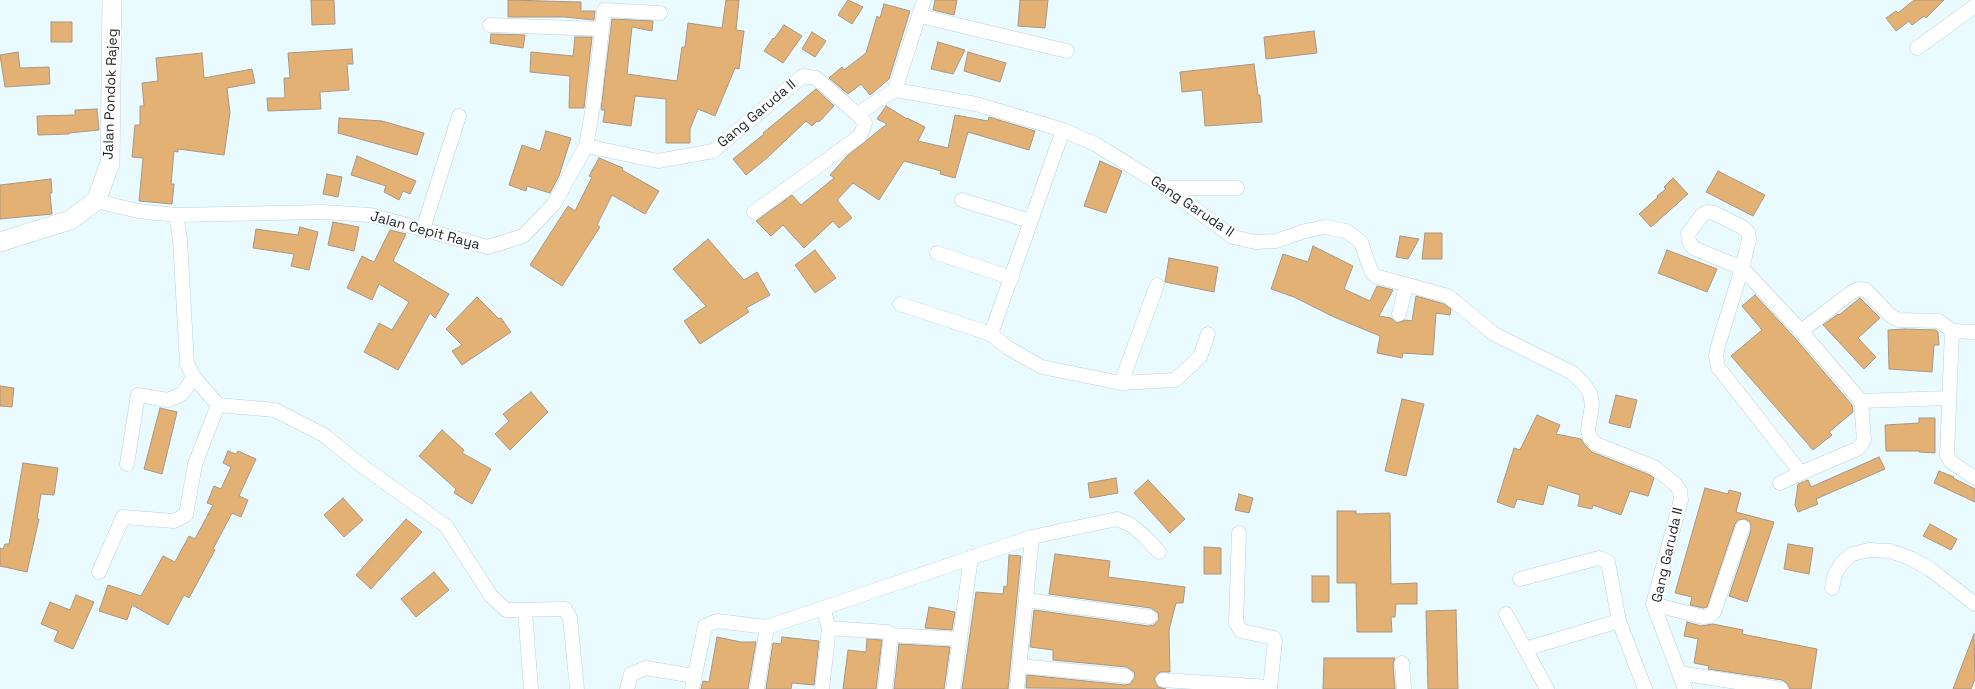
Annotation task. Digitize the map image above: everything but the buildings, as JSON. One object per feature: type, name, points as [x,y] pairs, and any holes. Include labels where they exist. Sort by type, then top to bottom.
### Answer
[{"type":"main road","name":"Jalan Pondok Rajeg","points":[[96,201],[110,163],[112,0]]},
{"type":"main road","points":[[0,242],[70,220],[96,201]]},
{"type":"street","points":[[754,212],[860,136],[865,123],[857,114],[895,90],[924,0]]},
{"type":"street","points":[[1917,48],[1975,6]]},
{"type":"street","name":"Jalan Cepit Raya","points":[[96,201],[138,211],[176,214],[322,212],[370,215],[488,247],[523,236],[554,204],[586,146],[594,101],[603,11],[606,9],[660,12]]},
{"type":"street","points":[[920,16],[1067,51]]},
{"type":"street","points":[[490,26],[601,29]]},
{"type":"street","name":"Gang Garuda II","points":[[586,146],[658,161],[713,151],[803,76],[816,78],[857,114]]},
{"type":"street","name":"Gang Garuda II","points":[[895,90],[976,104],[1063,130],[1095,144],[1166,188],[1234,237],[1254,242],[1276,241],[1325,228],[1346,231],[1361,242],[1371,271],[1375,276],[1448,296],[1494,334],[1571,372],[1583,383],[1590,393],[1592,405],[1588,430],[1590,438],[1596,444],[1654,467],[1670,479],[1680,491],[1681,500],[1654,604],[1685,689]]},
{"type":"street","points":[[423,229],[459,116]]},
{"type":"street","points":[[991,334],[1063,130]]},
{"type":"street","points":[[1166,188],[1237,188]]},
{"type":"street","points":[[962,200],[1030,221]]},
{"type":"street","points":[[1780,483],[1862,445],[1864,440],[1861,401],[1801,331],[1742,268],[1693,248],[1689,242],[1688,234],[1702,214],[1707,212],[1714,213],[1742,227],[1748,232],[1749,240],[1742,268],[1718,346],[1716,355],[1718,367],[1800,473]]},
{"type":"street","points":[[176,214],[181,249],[188,346],[187,364],[194,377],[218,405],[275,410],[324,435],[358,463],[446,526],[491,596],[506,610],[525,611],[565,608],[570,618],[577,689]]},
{"type":"street","points":[[937,253],[1012,278]]},
{"type":"street","points":[[1121,383],[1157,285]]},
{"type":"street","points":[[1399,314],[1406,286]]},
{"type":"street","points":[[1801,331],[1852,292],[1859,289],[1866,290],[1891,316],[1899,320],[1939,322],[1952,331],[1975,332]]},
{"type":"street","points":[[900,304],[991,334],[1008,348],[1042,367],[1121,383],[1175,380],[1200,357],[1208,334]]},
{"type":"street","points":[[1952,331],[1948,398],[1948,459],[1975,478]]},
{"type":"street","points":[[127,464],[138,395],[168,400],[182,394],[194,377]]},
{"type":"street","points":[[1861,401],[1948,398]]},
{"type":"street","points":[[99,572],[123,517],[174,521],[186,514],[195,464],[218,405]]},
{"type":"street","points":[[627,689],[631,674],[646,668],[693,682],[705,626],[717,621],[767,627],[1032,537],[1117,519],[1131,525],[1159,552]]},
{"type":"street","points":[[1654,604],[1703,617],[1709,616],[1714,612],[1743,527]]},
{"type":"street","points":[[1163,680],[1270,688],[1274,638],[1241,631],[1236,622],[1239,533]]},
{"type":"street","points":[[1017,689],[1032,537]]},
{"type":"street","points":[[1832,588],[1835,574],[1842,563],[1852,554],[1869,550],[1890,551],[1910,558],[1930,569],[1975,604]]},
{"type":"street","points":[[952,689],[970,557]]},
{"type":"street","points":[[1520,579],[1599,558],[1608,562],[1619,621],[1645,689]]},
{"type":"street","points":[[1027,600],[1150,617]]},
{"type":"street","points":[[822,689],[829,628],[823,608]]},
{"type":"street","points":[[525,611],[531,689]]},
{"type":"street","points":[[1506,614],[1547,689]]},
{"type":"street","points":[[1525,649],[1619,621]]},
{"type":"street","points":[[757,689],[767,627]]},
{"type":"street","points":[[829,628],[887,632],[891,636],[960,639]]},
{"type":"street","points":[[885,689],[891,636]]},
{"type":"street","points":[[1402,663],[1404,689]]},
{"type":"street","points":[[1020,666],[1126,676]]},
{"type":"street","points":[[1679,673],[1781,689]]}]
